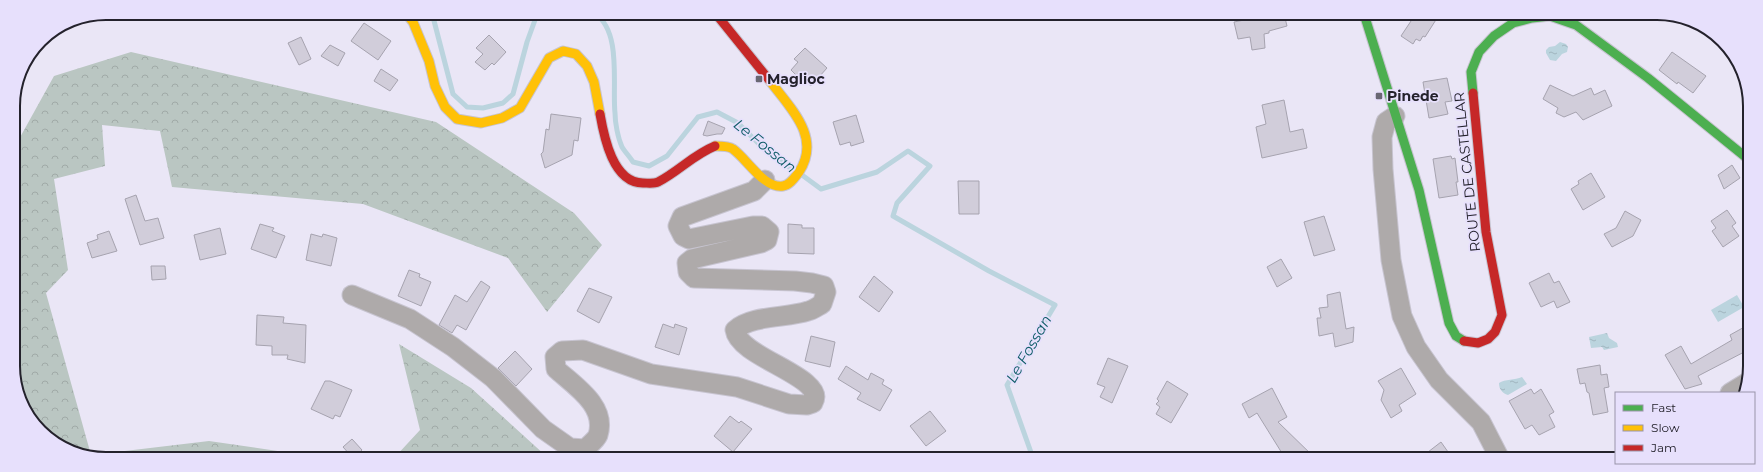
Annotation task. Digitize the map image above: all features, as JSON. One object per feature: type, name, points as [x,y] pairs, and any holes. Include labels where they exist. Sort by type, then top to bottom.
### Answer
[{"type":"street","points":[[411,20],[426,54],[435,86],[445,107],[457,118],[481,123],[502,118],[520,108],[549,58],[563,51],[576,54],[587,66],[594,82],[603,131],[612,158],[623,175],[635,183],[656,183],[672,174],[702,152],[716,146],[732,148],[765,180],[776,186],[784,186],[793,180],[804,164],[808,143],[801,122],[721,20]]},
{"type":"street","name":"ROUTE DE CASTELLAR","points":[[1366,20],[1419,190],[1449,323],[1455,336],[1466,342],[1482,343],[1492,337],[1499,325],[1502,315],[1486,232],[1471,72],[1480,52],[1494,36],[1513,23],[1524,20]]},
{"type":"street","name":"ROUTE DE CASTELLAR","points":[[1562,20],[1576,25],[1678,102],[1743,155]]},
{"type":"street","points":[[1395,116],[1386,122],[1382,138],[1391,260],[1402,316],[1416,347],[1439,380],[1482,422],[1497,452]]},
{"type":"street","points":[[588,452],[598,436],[600,418],[590,399],[556,369],[555,357],[562,351],[583,350],[651,374],[737,387],[789,404],[813,404],[815,393],[805,381],[769,361],[741,342],[736,335],[735,330],[740,326],[752,322],[809,311],[822,304],[826,292],[824,286],[795,281],[694,278],[688,272],[687,263],[692,259],[761,243],[767,240],[769,232],[762,226],[753,226],[689,239],[683,236],[678,226],[682,217],[754,191],[765,180]]},
{"type":"street","points":[[352,295],[410,319],[453,347],[493,378],[543,429],[570,448],[584,452]]},
{"type":"green space","points":[[131,52],[436,122],[574,213],[602,245],[547,312],[508,258],[363,204],[172,187],[160,131],[102,125],[105,166],[54,179],[68,270],[46,293],[90,450],[79,447],[68,443],[54,434],[45,427],[35,414],[25,393],[20,366],[20,137],[54,76]]},
{"type":"green space","points":[[399,344],[471,388],[542,452],[400,452],[420,430]]},
{"type":"green space","points":[[209,441],[284,452],[116,452]]},
{"type":"water","points":[[1560,42],[1566,44],[1568,47],[1567,52],[1562,54],[1556,61],[1550,60],[1546,50]]},
{"type":"water","points":[[1737,295],[1743,305],[1743,308],[1718,322],[1711,310]]},
{"type":"water","points":[[1607,333],[1609,338],[1617,343],[1618,347],[1604,350],[1602,347],[1591,348],[1589,337]]},
{"type":"water","points":[[1522,377],[1527,384],[1508,395],[1500,389],[1499,383]]},
{"type":"building","points":[[1244,20],[1286,20],[1287,26],[1264,34],[1265,48],[1252,50],[1250,37],[1238,39],[1234,22]]},
{"type":"building","points":[[1412,20],[1436,20],[1425,37],[1423,36],[1420,41],[1416,39],[1413,44],[1401,36]]},
{"type":"building","points":[[364,23],[391,41],[378,60],[351,41]]},
{"type":"building","points":[[489,35],[506,52],[494,65],[492,63],[485,70],[475,62],[483,54],[476,48]]},
{"type":"building","points":[[301,37],[311,59],[299,65],[288,43]]},
{"type":"building","points":[[330,45],[345,53],[338,66],[321,56]]},
{"type":"building","points":[[805,48],[827,68],[811,86],[803,79],[802,81],[791,70],[798,62],[794,59]]},
{"type":"building","points":[[1672,52],[1706,76],[1693,93],[1678,82],[1677,84],[1659,70]]},
{"type":"building","points":[[381,69],[398,80],[390,91],[374,81]]},
{"type":"building","points":[[1447,78],[1452,101],[1445,102],[1448,114],[1429,118],[1423,82]]},
{"type":"building","points":[[1550,85],[1573,96],[1591,88],[1594,95],[1605,90],[1612,106],[1583,120],[1576,112],[1564,117],[1556,113],[1558,108],[1543,99]]},
{"type":"building","points":[[1284,100],[1290,132],[1303,129],[1307,148],[1262,158],[1256,127],[1266,124],[1262,105]]},
{"type":"building","points":[[551,114],[581,118],[578,141],[574,140],[572,155],[545,168],[541,154],[543,152],[546,129],[549,130]]},
{"type":"building","points":[[856,115],[864,142],[851,146],[850,142],[840,145],[833,122]]},
{"type":"building","points":[[708,121],[725,128],[722,134],[707,136],[703,135]]},
{"type":"building","points":[[1451,156],[1452,159],[1455,158],[1458,195],[1439,198],[1433,159]]},
{"type":"building","points":[[1732,165],[1740,178],[1724,189],[1718,175]]},
{"type":"building","points":[[1591,173],[1605,197],[1583,210],[1571,189],[1579,184],[1578,181]]},
{"type":"building","points":[[958,181],[979,181],[979,214],[959,214]]},
{"type":"building","points":[[136,195],[145,221],[158,218],[164,238],[140,245],[125,199]]},
{"type":"building","points":[[1727,210],[1736,223],[1732,226],[1739,236],[1723,247],[1712,231],[1716,228],[1711,221]]},
{"type":"building","points":[[1625,211],[1641,220],[1633,236],[1612,247],[1604,234],[1616,228]]},
{"type":"building","points":[[1324,216],[1335,250],[1314,256],[1304,222]]},
{"type":"building","points":[[260,224],[274,228],[272,231],[285,236],[276,258],[251,249]]},
{"type":"building","points":[[788,224],[802,225],[802,228],[814,228],[814,254],[788,253]]},
{"type":"building","points":[[220,228],[226,254],[200,260],[194,235]]},
{"type":"building","points":[[109,231],[117,251],[92,258],[87,243],[98,239],[97,235]]},
{"type":"building","points":[[311,234],[322,237],[323,234],[337,238],[331,266],[306,260]]},
{"type":"building","points":[[1281,259],[1292,278],[1277,287],[1267,267]]},
{"type":"building","points":[[151,266],[165,266],[166,279],[152,280]]},
{"type":"building","points":[[409,270],[420,274],[419,277],[431,282],[421,306],[398,296]]},
{"type":"building","points":[[1549,273],[1554,283],[1559,281],[1570,302],[1557,308],[1554,301],[1541,307],[1529,283]]},
{"type":"building","points":[[874,276],[893,292],[879,312],[859,297]]},
{"type":"building","points":[[481,281],[490,287],[466,330],[457,325],[452,333],[439,325],[455,295],[467,302]]},
{"type":"building","points":[[589,288],[612,297],[599,323],[577,311]]},
{"type":"building","points":[[1340,292],[1346,329],[1354,327],[1353,342],[1335,347],[1333,333],[1319,336],[1317,318],[1321,318],[1319,308],[1328,307],[1327,295]]},
{"type":"building","points":[[257,315],[284,317],[283,323],[306,325],[305,363],[287,359],[288,355],[272,355],[272,346],[256,345]]},
{"type":"building","points":[[663,324],[674,328],[675,324],[687,328],[679,355],[655,347]]},
{"type":"building","points":[[1743,328],[1743,353],[1698,376],[1702,384],[1685,389],[1665,355],[1681,346],[1691,364],[1732,340],[1730,335]]},
{"type":"building","points":[[811,336],[835,342],[830,367],[805,361]]},
{"type":"building","points":[[515,351],[532,369],[516,386],[498,368]]},
{"type":"building","points":[[1108,358],[1128,366],[1112,403],[1100,397],[1105,387],[1097,384]]},
{"type":"building","points":[[1600,365],[1601,375],[1607,374],[1609,387],[1604,388],[1608,412],[1593,415],[1589,393],[1587,392],[1585,383],[1580,384],[1577,369]]},
{"type":"building","points":[[846,366],[868,380],[871,373],[884,380],[882,384],[892,390],[880,411],[857,399],[861,393],[838,379]]},
{"type":"building","points":[[1401,368],[1416,394],[1399,405],[1402,411],[1391,418],[1381,400],[1384,390],[1378,381]]},
{"type":"building","points":[[325,381],[330,381],[352,390],[340,417],[335,415],[333,419],[311,409]]},
{"type":"building","points":[[1167,381],[1188,394],[1171,423],[1156,414],[1160,407],[1156,404],[1159,401],[1157,399]]},
{"type":"building","points":[[1272,388],[1287,417],[1278,422],[1309,452],[1281,452],[1257,413],[1249,418],[1242,404]]},
{"type":"building","points":[[1531,389],[1534,394],[1541,389],[1554,412],[1549,415],[1555,427],[1539,435],[1532,425],[1525,429],[1509,401]]},
{"type":"building","points":[[930,411],[946,431],[926,446],[910,426]]},
{"type":"building","points":[[730,416],[739,423],[741,421],[752,429],[733,452],[714,436]]},
{"type":"building","points":[[352,439],[362,450],[360,452],[348,452],[343,447]]},
{"type":"building","points":[[1441,442],[1448,452],[1428,452]]},
{"type":"waterway","name":"Le Fossan","points":[[434,20],[453,94],[467,107],[483,108],[503,103],[513,94],[527,42],[535,20]]},
{"type":"waterway","name":"Le Fossan","points":[[601,20],[609,33],[614,60],[614,102],[616,126],[622,147],[633,162],[649,166],[667,156],[698,117],[717,112],[738,123],[768,153],[793,170]]},
{"type":"waterway","name":"Le Fossan","points":[[802,175],[821,189],[877,172],[908,151],[930,166],[897,203],[893,216],[989,271],[1055,305],[1007,385],[1031,452]]},
{"type":"traffic: fast","points":[[1366,20],[1419,190],[1449,323],[1456,336],[1464,341]]},
{"type":"traffic: fast","points":[[1473,93],[1471,72],[1479,52],[1494,36],[1513,23],[1524,20]]},
{"type":"traffic: fast","points":[[1562,20],[1576,25],[1648,78],[1743,155]]},
{"type":"traffic: slow","points":[[411,20],[429,61],[435,86],[445,107],[457,119],[481,123],[502,118],[520,108],[549,58],[563,51],[576,54],[587,66],[594,82],[600,114]]},
{"type":"traffic: slow","points":[[715,146],[733,149],[756,172],[769,183],[776,186],[788,184],[794,178],[799,172],[805,159],[807,147],[805,135],[794,112],[770,81]]},
{"type":"traffic: jam","points":[[721,20],[770,81]]},
{"type":"traffic: jam","points":[[1464,341],[1478,343],[1488,339],[1495,332],[1502,315],[1486,232],[1473,93]]},
{"type":"traffic: jam","points":[[600,114],[607,146],[612,157],[617,167],[624,175],[633,181],[643,183],[658,182],[700,154],[715,146]]},
{"type":"place","name":"Maglioc","points":[[759,79]]},
{"type":"place","name":"Pinede","points":[[1379,96]]}]
